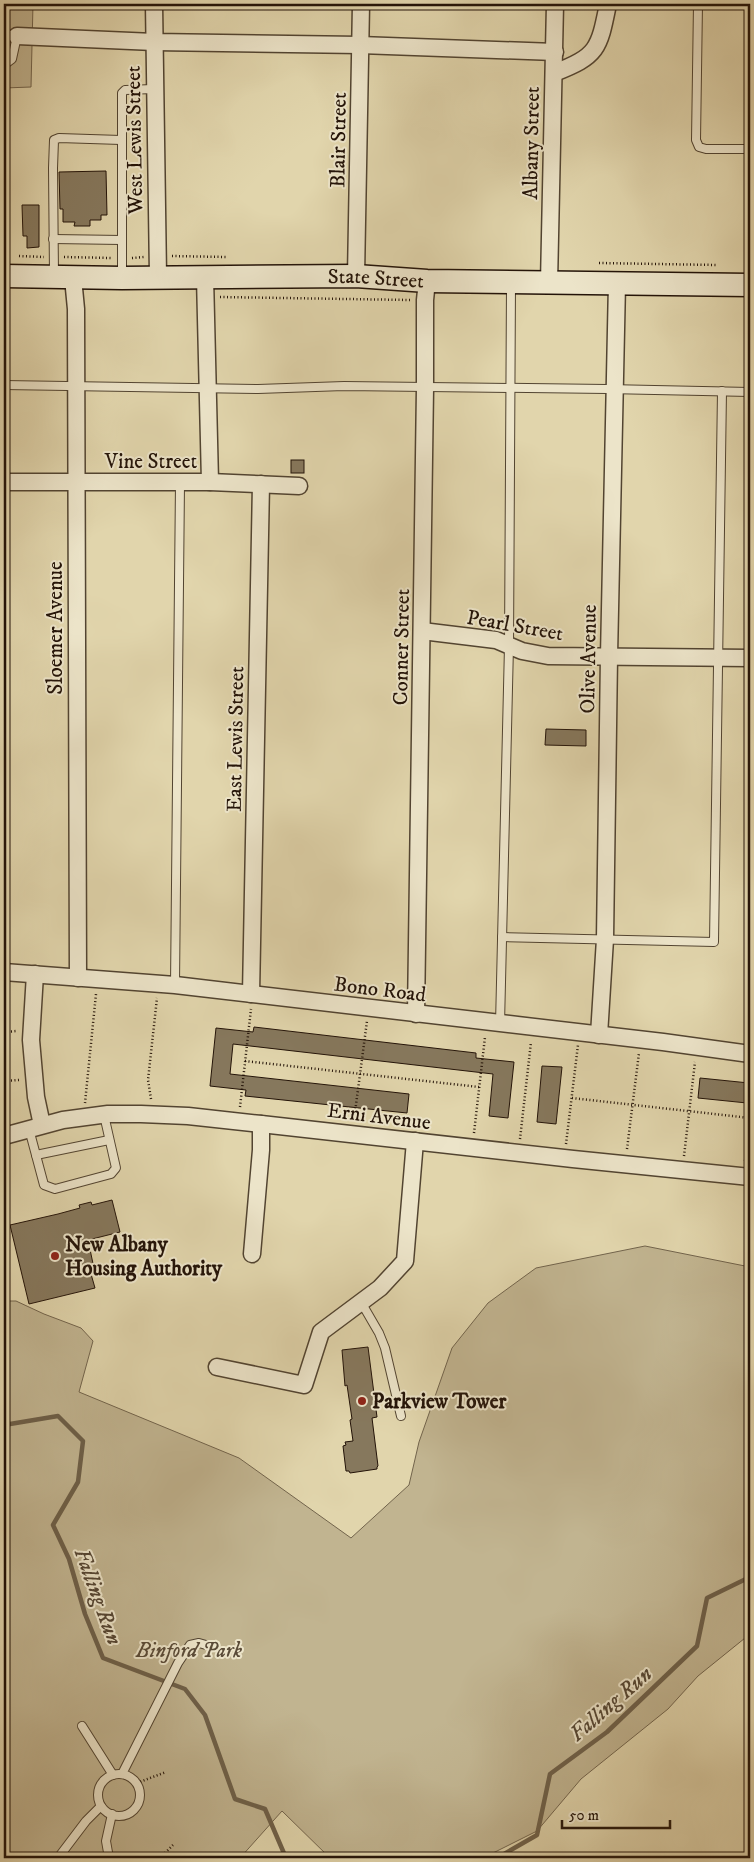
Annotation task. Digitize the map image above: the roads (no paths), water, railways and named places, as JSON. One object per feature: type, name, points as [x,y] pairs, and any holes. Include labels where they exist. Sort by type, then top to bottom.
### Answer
[{"type":"main road","name":"State Street","points":[[4,276],[122,278],[158,276],[205,287],[356,276],[426,290],[511,282],[750,285]]},
{"type":"street","name":"West Lewis Street","points":[[154,4],[158,276]]},
{"type":"street","name":"Blair Street","points":[[356,276],[361,4]]},
{"type":"street","name":"Albany Street","points":[[549,282],[555,4]]},
{"type":"street","points":[[554,73],[576,65],[594,51],[601,36],[608,4]]},
{"type":"street","points":[[10,35],[154,42],[360,45],[555,52]]},
{"type":"street","name":"Sloemer Avenue","points":[[64,277],[76,309],[78,978]]},
{"type":"street","name":"Olive Avenue","points":[[599,1035],[605,939],[617,284]]},
{"type":"street","points":[[205,287],[210,482]]},
{"type":"street","name":"Conner Street","points":[[416,1014],[426,290]]},
{"type":"street","name":"Vine Street","points":[[4,482],[210,482],[299,486]]},
{"type":"street","name":"East Lewis Street","points":[[251,1001],[261,484]]},
{"type":"street","name":"Pearl Street","points":[[422,632],[496,640],[522,651],[548,656],[750,658]]},
{"type":"street","name":"Bono Road","points":[[4,972],[175,986],[251,1001],[416,1014],[750,1054]]},
{"type":"street","points":[[35,974],[30,1040],[36,1097],[35,1127]]},
{"type":"street","name":"Erni Avenue","points":[[4,1136],[63,1120],[104,1114],[188,1116],[416,1141],[747,1172]]},
{"type":"street","points":[[252,1254],[261,1150],[261,1124]]},
{"type":"street","points":[[217,1366],[304,1385],[321,1332],[380,1288],[405,1261],[416,1141]]},
{"type":"lane","points":[[698,4],[696,140],[699,147],[706,149],[750,149]]},
{"type":"lane","points":[[4,65],[12,59],[10,35]]},
{"type":"lane","points":[[122,278],[121,140],[123,91],[154,89]]},
{"type":"lane","points":[[64,277],[53,239],[54,140],[56,138],[121,140]]},
{"type":"lane","points":[[53,239],[122,240]]},
{"type":"lane","points":[[500,1024],[509,646],[511,282]]},
{"type":"lane","points":[[4,385],[258,389],[344,386],[750,392]]},
{"type":"lane","points":[[502,937],[714,942],[722,392]]},
{"type":"lane","points":[[175,986],[180,482]]},
{"type":"lane","points":[[35,1127],[36,1155],[44,1185],[55,1188],[111,1174],[116,1168],[104,1114]]},
{"type":"lane","points":[[36,1155],[109,1140]]},
{"type":"lane","points":[[361,1302],[379,1333],[385,1348],[401,1416]]},
{"type":"lane","points":[[122,1774],[172,1674],[190,1645],[199,1643],[206,1645]]},
{"type":"lane","points":[[82,1726],[112,1775]]},
{"type":"lane","points":[[122,1774],[129,1776],[137,1783],[140,1794],[136,1808],[125,1815],[112,1814],[102,1806],[99,1800],[100,1787],[103,1781],[112,1775],[122,1774]]},
{"type":"lane","points":[[58,1858],[86,1821],[102,1806]]},
{"type":"lane","points":[[109,1858],[106,1841],[112,1814]]},
{"type":"waterway","name":"Falling Run","points":[[4,1425],[58,1416],[83,1441],[78,1482],[53,1525],[69,1559],[85,1614],[103,1658],[185,1689],[205,1715],[235,1799],[265,1809],[286,1858]]},
{"type":"waterway","name":"Falling Run","points":[[497,1858],[537,1835],[550,1774],[607,1732],[697,1646],[707,1598],[750,1577]]},
{"type":"place","name":"New Albany Housing Authority","points":[[55,1256]]},
{"type":"place","name":"Parkview Tower","points":[[362,1401]]},
{"type":"park label","name":"Binford Park","points":[[189,1650]]}]
